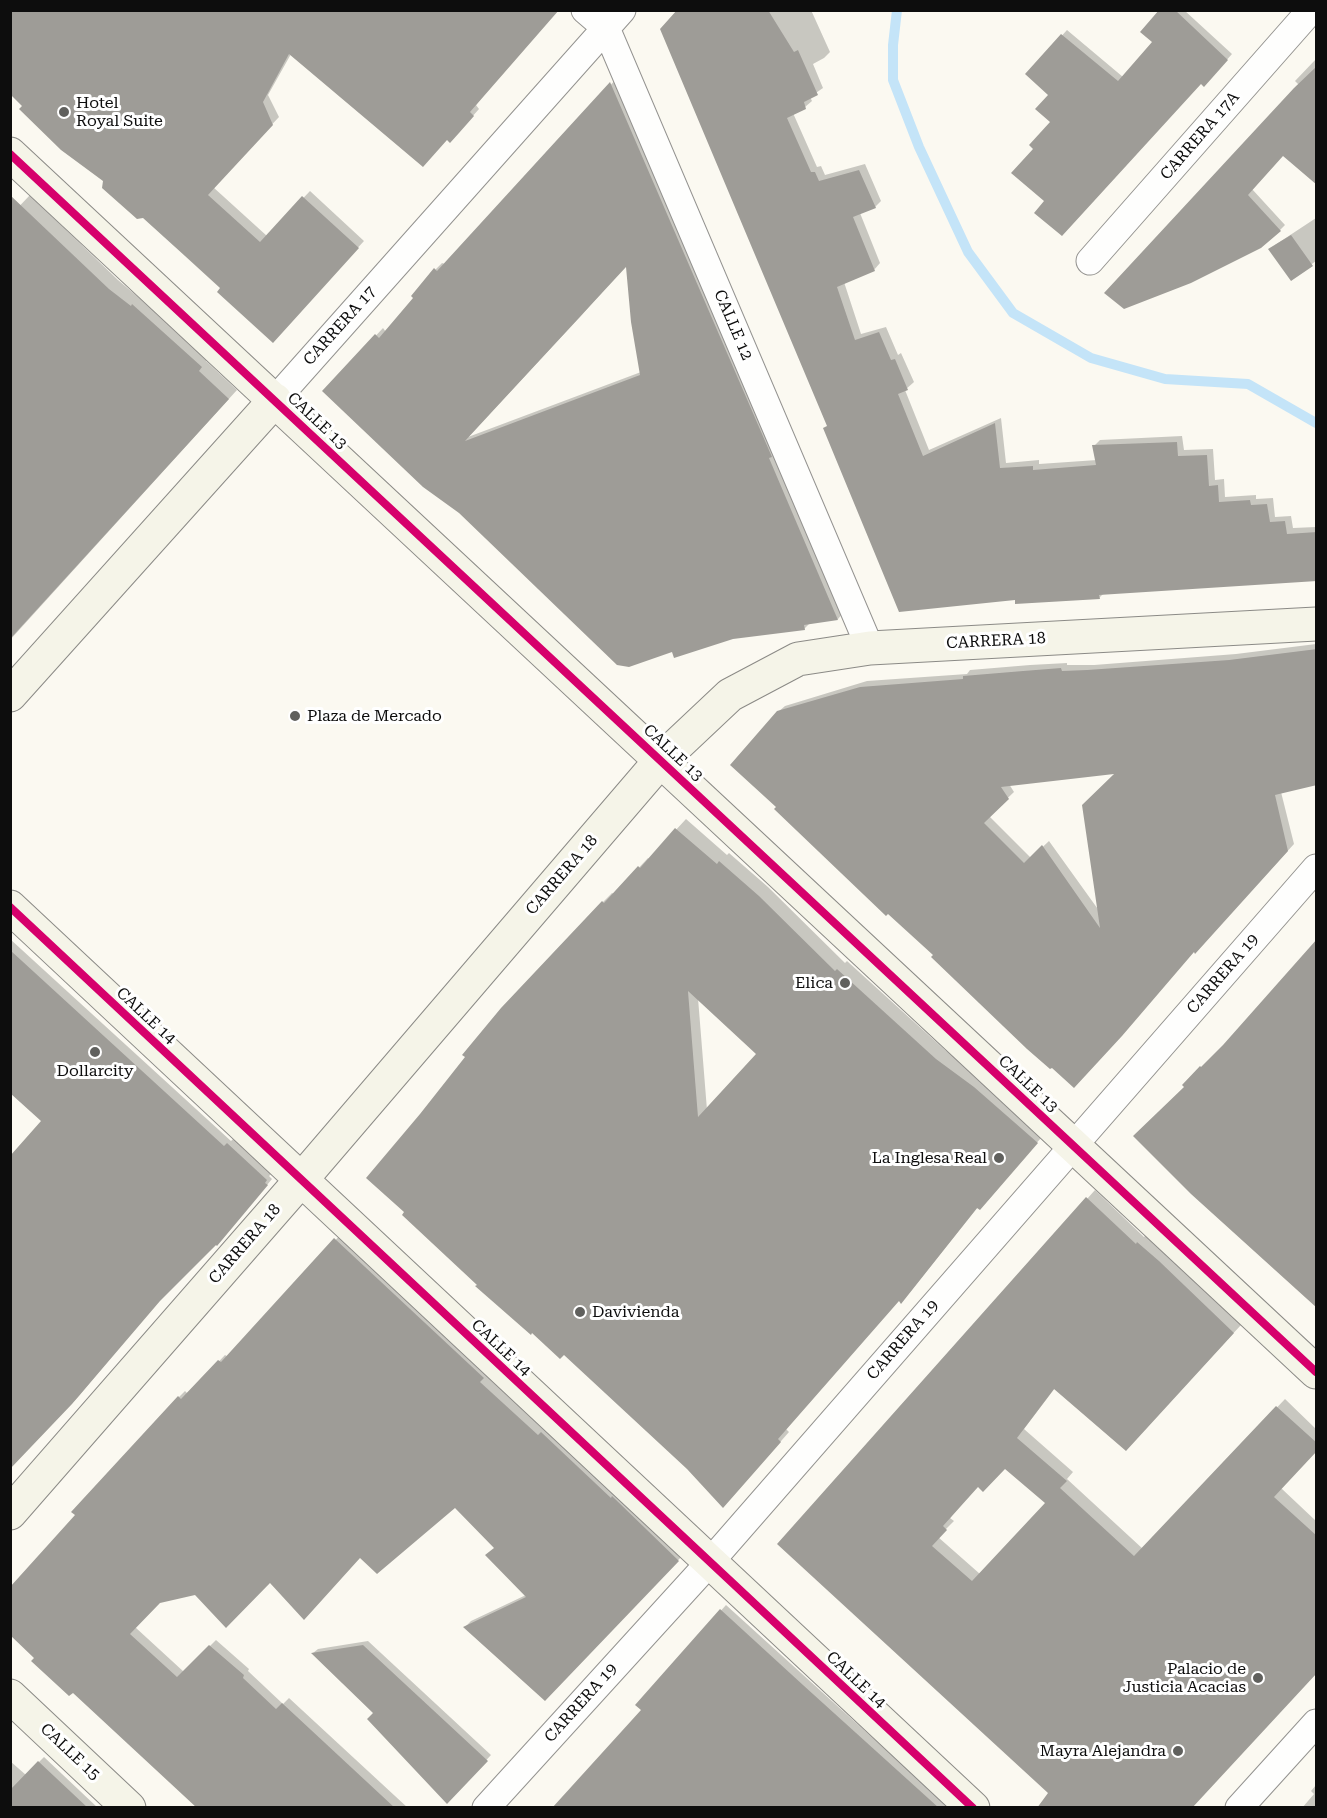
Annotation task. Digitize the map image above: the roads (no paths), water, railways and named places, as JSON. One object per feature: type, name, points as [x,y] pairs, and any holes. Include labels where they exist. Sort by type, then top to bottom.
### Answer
[{"type":"street","name":"CALLE 12","points":[[585,10],[614,19],[870,648]]},
{"type":"street","name":"CARRERA 17A","points":[[1090,261],[1311,10]]},
{"type":"street","name":"CARRERA 17","points":[[10,695],[614,19]]},
{"type":"street","name":"CALLE 13","points":[[10,154],[1317,1372]]},
{"type":"street","name":"CARRERA 18","points":[[10,1513],[301,1180],[661,760],[730,695],[798,659],[870,648],[1317,624]]},
{"type":"street","name":"CARRERA 19","points":[[486,1808],[710,1562],[1317,868]]},
{"type":"street","name":"CALLE 14","points":[[10,908],[973,1808]]},
{"type":"street","name":"CALLE 15","points":[[10,1696],[129,1808]]},
{"type":"street","points":[[1239,1808],[1317,1723]]},
{"type":"waterway","points":[[897,10],[893,45],[893,80],[919,147],[968,252],[1013,313],[1091,358],[1165,379],[1248,384],[1316,423]]},
{"type":"place","name":"Hotel Royal Suite","points":[[64,112]]},
{"type":"place","name":"Plaza de Mercado","points":[[295,716]]},
{"type":"place","name":"Elica","points":[[845,983]]},
{"type":"place","name":"Dollarcity","points":[[95,1052]]},
{"type":"place","name":"La Inglesa Real","points":[[999,1158]]},
{"type":"place","name":"Davivienda","points":[[580,1312]]},
{"type":"place","name":"Palacio de Justicia Acacias","points":[[1258,1678]]},
{"type":"place","name":"Mayra Alejandra","points":[[1178,1751]]}]
